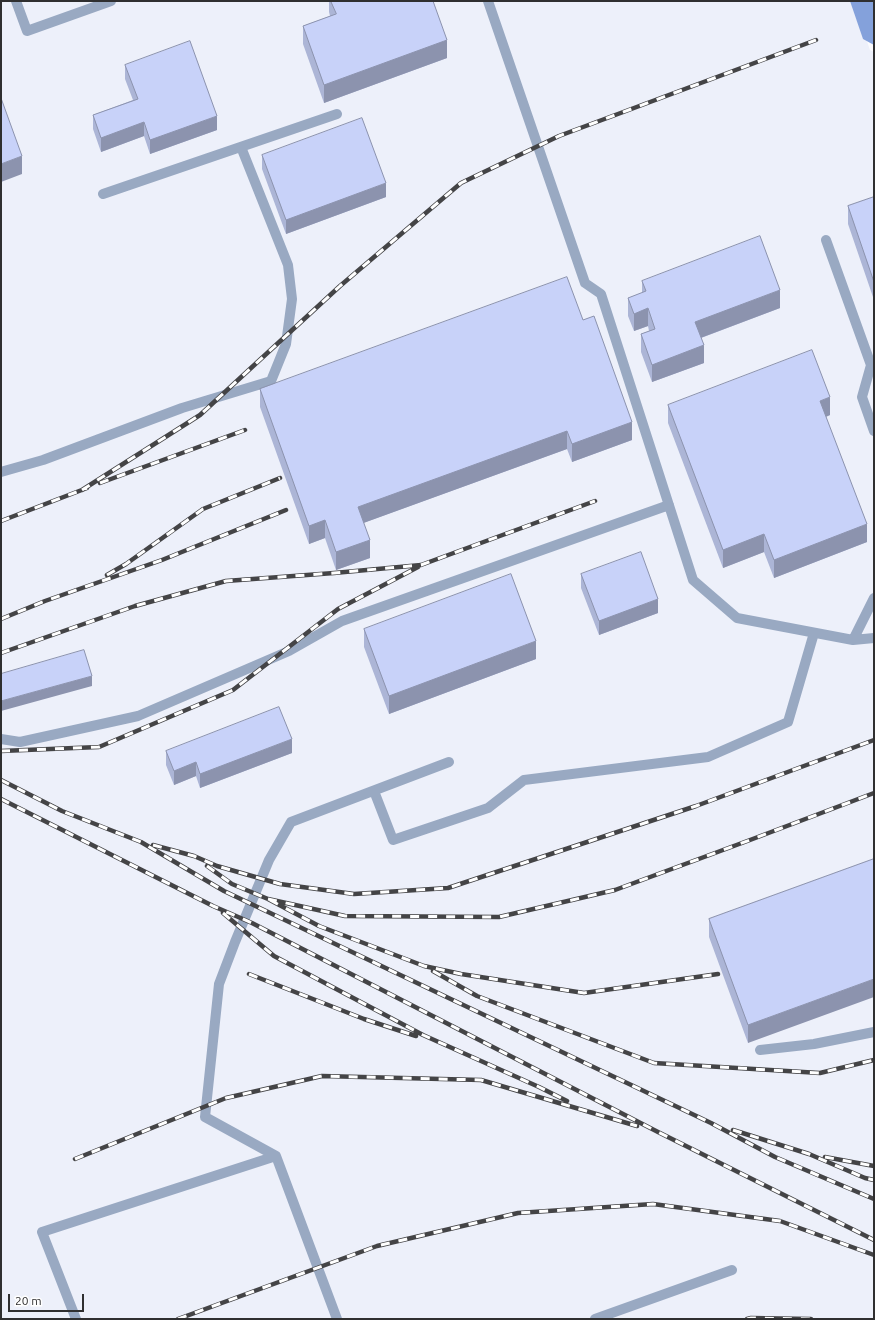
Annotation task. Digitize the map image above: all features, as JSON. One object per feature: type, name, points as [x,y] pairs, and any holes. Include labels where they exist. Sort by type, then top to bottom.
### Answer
[{"type":"lane","points":[[16,1],[27,31],[111,1]]},
{"type":"lane","points":[[488,1],[586,283],[601,294],[693,580],[737,618],[853,640],[874,638]]},
{"type":"lane","points":[[104,194],[337,114]]},
{"type":"lane","points":[[1,472],[43,460],[182,408],[271,381],[286,344],[292,299],[290,279],[288,265],[241,147]]},
{"type":"lane","points":[[826,240],[871,365],[862,397],[874,431]]},
{"type":"lane","points":[[1,739],[20,742],[138,716],[289,651],[342,621],[669,505]]},
{"type":"lane","points":[[853,640],[874,598]]},
{"type":"lane","points":[[374,791],[393,840],[488,808],[524,780],[708,757],[788,722],[814,632]]},
{"type":"lane","points":[[337,1319],[276,1156],[205,1116],[219,984],[269,860],[291,822],[449,762]]},
{"type":"lane","points":[[760,1050],[814,1044],[874,1032]]},
{"type":"lane","points":[[76,1319],[42,1232],[276,1156]]},
{"type":"lane","points":[[595,1319],[732,1270]]},
{"type":"shaded area","points":[[1,1],[853,1],[870,50],[874,52],[874,1319],[1,1319]]},
{"type":"water","points":[[850,1],[874,1],[874,45],[863,39]]},
{"type":"building","points":[[331,1],[433,1],[447,40],[324,85],[303,26],[336,14]]},
{"type":"building","points":[[190,41],[217,116],[150,140],[144,122],[101,138],[93,115],[138,99],[125,65]]},
{"type":"building","points":[[1,98],[22,156],[1,164]]},
{"type":"building","points":[[362,118],[386,183],[286,220],[262,155]]},
{"type":"building","points":[[874,197],[874,282],[848,206]]},
{"type":"building","points":[[760,236],[780,290],[695,322],[704,345],[652,365],[641,334],[655,329],[648,308],[634,314],[628,298],[646,291],[642,281]]},
{"type":"building","points":[[567,277],[583,320],[594,316],[632,422],[572,444],[567,431],[358,507],[370,540],[336,552],[325,520],[309,526],[260,389]]},
{"type":"building","points":[[812,350],[830,397],[820,401],[867,524],[774,560],[764,534],[723,550],[668,405]]},
{"type":"building","points":[[641,552],[658,599],[599,621],[581,574]]},
{"type":"building","points":[[511,574],[536,641],[389,696],[364,629]]},
{"type":"building","points":[[84,650],[92,676],[1,701],[1,674]]},
{"type":"building","points":[[279,707],[292,739],[200,774],[196,762],[174,771],[166,751]]},
{"type":"building","points":[[874,859],[874,979],[748,1025],[709,919]]},
{"type":"railway","points":[[82,490],[200,415],[340,286],[461,183],[559,136],[816,40]]},
{"type":"railway","points":[[100,483],[245,430]]},
{"type":"railway","points":[[107,575],[126,564],[203,509],[280,478]]},
{"type":"railway","points":[[1,521],[87,488]]},
{"type":"railway","points":[[1,653],[135,606],[226,581],[421,565],[595,501]]},
{"type":"railway","points":[[1,619],[45,601],[162,560],[286,510]]},
{"type":"railway","points":[[1,751],[99,747],[233,690],[338,609],[418,567]]},
{"type":"railway","points":[[153,845],[194,856],[217,866],[280,884],[354,894],[448,888],[696,806],[874,740]]},
{"type":"railway","points":[[1,780],[62,811],[141,842],[224,891],[711,1123],[775,1157],[874,1199]]},
{"type":"railway","points":[[268,899],[345,916],[499,917],[615,890],[874,793]]},
{"type":"railway","points":[[1,799],[213,906],[252,923],[658,1132],[874,1240]]},
{"type":"railway","points":[[207,866],[232,884],[268,899],[319,926],[424,966],[461,974],[584,993],[718,974]]},
{"type":"railway","points":[[223,913],[274,956],[423,1035],[567,1101]]},
{"type":"railway","points":[[433,971],[477,996],[654,1063],[820,1073],[874,1060]]},
{"type":"railway","points":[[249,974],[364,1019],[416,1036]]},
{"type":"railway","points":[[75,1159],[226,1098],[322,1076],[481,1080],[637,1126]]},
{"type":"railway","points":[[733,1130],[809,1154],[865,1178],[874,1180]]},
{"type":"railway","points":[[825,1157],[874,1166]]},
{"type":"railway","points":[[178,1319],[377,1246],[518,1213],[653,1204],[780,1221],[874,1255]]},
{"type":"railway","points":[[747,1319],[811,1319]]}]
